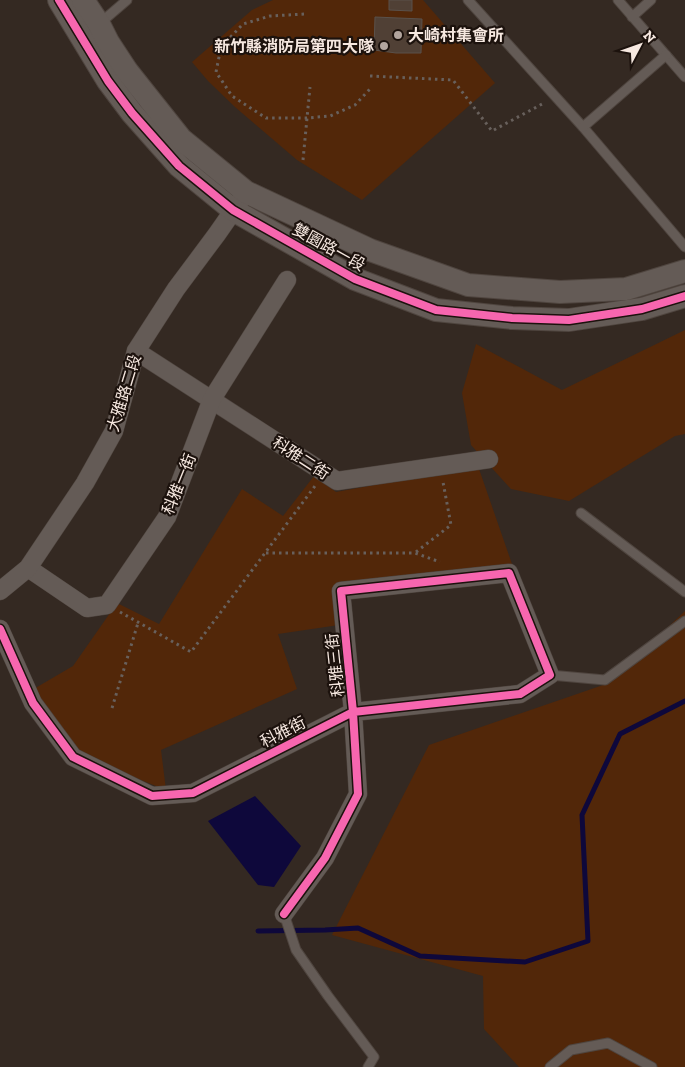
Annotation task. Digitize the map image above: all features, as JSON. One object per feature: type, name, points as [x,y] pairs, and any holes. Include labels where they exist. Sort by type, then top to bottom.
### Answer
[{"type":"street","name":"雙園路一段","points":[[59,0],[89,30],[108,42],[127,72],[181,139],[240,201],[355,279],[436,310],[512,318],[569,320],[642,309],[685,296]]},
{"type":"street","name":"雙園路一段","points":[[83,0],[89,30]]},
{"type":"street","name":"雙園路一段","points":[[240,201],[468,285],[560,292],[626,289],[685,272]]},
{"type":"street","name":"大雅路二段","points":[[0,591],[28,568],[85,483],[114,431],[136,351],[176,289],[240,201]]},
{"type":"street","name":"科雅一街","points":[[107,605],[167,517],[212,400],[287,280]]},
{"type":"street","name":"科雅二街","points":[[136,351],[337,481],[489,459]]},
{"type":"street","points":[[28,568],[87,608],[107,605]]},
{"type":"street","name":"科雅三街","points":[[284,914],[325,858],[358,794],[353,712],[341,591],[509,573],[550,675]]},
{"type":"street","name":"科雅街","points":[[0,629],[33,703],[73,757],[152,796],[194,793],[353,712],[520,694],[550,675]]},
{"type":"lane","points":[[89,30],[127,0]]},
{"type":"lane","points":[[468,0],[583,127],[685,246]]},
{"type":"lane","points":[[618,0],[685,77]]},
{"type":"lane","points":[[632,17],[650,0]]},
{"type":"lane","points":[[583,127],[666,55]]},
{"type":"lane","points":[[581,513],[685,592]]},
{"type":"lane","points":[[550,675],[605,680],[685,621]]},
{"type":"lane","points":[[284,914],[296,950],[374,1057],[368,1067]]},
{"type":"lane","points":[[550,1067],[571,1050],[608,1043],[652,1067]]},
{"type":"path","points":[[304,14],[270,16],[243,24],[221,47],[216,72],[232,96],[266,118],[307,118],[330,116],[355,104],[370,89]]},
{"type":"path","points":[[370,76],[453,80],[492,131],[556,97]]},
{"type":"path","points":[[303,160],[310,87]]},
{"type":"path","points":[[415,553],[451,525],[440,466]]},
{"type":"path","points":[[107,605],[191,652],[325,473]]},
{"type":"path","points":[[265,553],[415,553],[441,563]]},
{"type":"path","points":[[112,708],[138,623]]},
{"type":"shaded area","points":[[273,0],[423,0],[495,83],[362,200],[297,160],[235,107],[208,81],[192,62],[252,10]]},
{"type":"shaded area","points":[[685,330],[685,434],[675,436],[569,501],[511,489],[471,445],[462,393],[476,344],[562,390]]},
{"type":"shaded area","points":[[478,466],[513,567],[333,586],[339,625],[278,634],[297,689],[161,750],[166,790],[81,756],[32,690],[73,666],[117,603],[159,624],[242,489],[283,516],[314,476],[336,492]]},
{"type":"shaded area","points":[[685,611],[685,1067],[519,1067],[484,1029],[483,976],[332,935],[429,745],[609,683]]},
{"type":"shaded area","points":[[255,796],[301,846],[274,887],[258,885],[208,821]]},
{"type":"building","points":[[389,0],[412,0],[412,11],[389,10]]},
{"type":"building","name":"大崎村集會所","points":[[375,17],[422,19],[421,53],[396,53],[374,50]]},
{"type":"waterway","points":[[258,931],[358,928],[420,956],[525,962],[588,941],[582,815],[620,734],[685,701]]},
{"type":"cycle path","points":[[59,0],[108,81],[132,113],[179,166],[233,210],[355,279],[436,310],[512,318],[569,320],[642,309],[685,296]]},
{"type":"cycle path","points":[[0,629],[33,703],[73,757],[152,796],[193,793],[353,712],[520,694],[550,675],[509,573],[341,591],[353,712],[358,794],[325,858],[284,914]]},
{"type":"place","name":"大崎村集會所","points":[[398,35]]},
{"type":"place","name":"新竹縣消防局第四大隊","points":[[384,46]]}]
